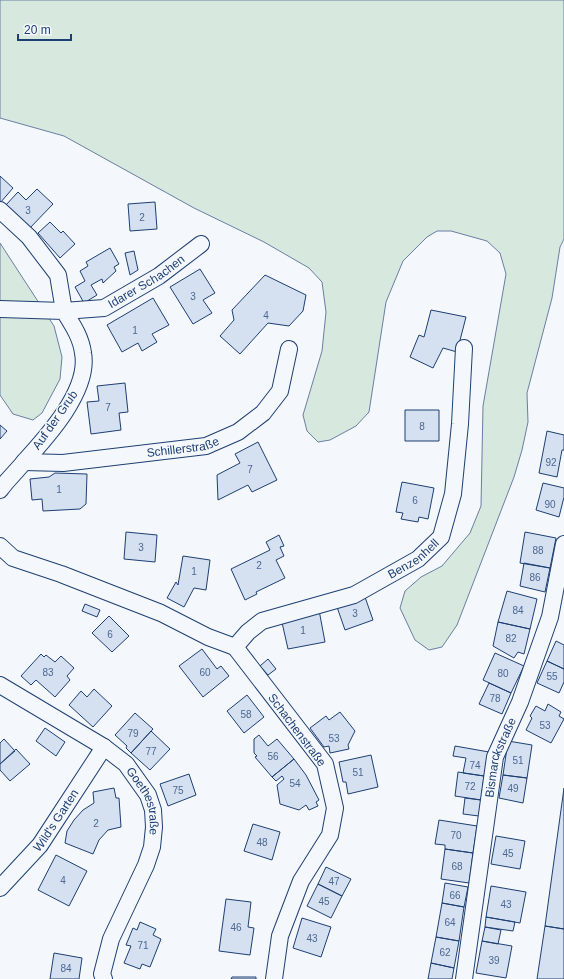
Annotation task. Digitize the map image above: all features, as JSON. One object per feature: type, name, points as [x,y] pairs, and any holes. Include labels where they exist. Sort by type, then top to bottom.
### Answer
[{"type":"street","points":[[0,210],[29,237],[58,275],[64,312],[0,309]]},
{"type":"street","name":"Idarer Schachen","points":[[64,312],[104,308],[159,276],[201,244]]},
{"type":"street","name":"Auf der Grub","points":[[0,490],[67,407],[77,390],[83,373],[84,353],[76,330],[64,312]]},
{"type":"street","name":"Benzenhell","points":[[235,647],[248,632],[262,621],[354,595],[418,559],[441,537],[453,494],[460,424],[464,348]]},
{"type":"street","name":"Schillerstraße","points":[[24,462],[63,463],[206,446],[238,432],[263,413],[280,391],[289,349]]},
{"type":"street","name":"Bismarckstraße","points":[[464,979],[495,757],[520,702],[550,617],[564,544]]},
{"type":"street","points":[[0,546],[13,558],[61,574],[161,613],[208,637],[235,647]]},
{"type":"street","name":"Schachenstraße","points":[[235,647],[326,764],[335,808],[330,835],[301,881],[280,936],[274,979]]},
{"type":"street","name":"Goethestraße","points":[[0,685],[104,747],[126,764],[137,777],[148,796],[153,810],[154,827],[152,847],[146,864],[111,939],[102,974],[104,979]]},
{"type":"street","name":"Wild's Garten","points":[[0,888],[40,845],[104,747]]},
{"type":"shaded area","points":[[0,0],[564,0],[564,239],[560,247],[552,298],[527,393],[528,422],[514,477],[457,625],[442,647],[429,650],[415,640],[400,608],[405,591],[421,577],[442,566],[470,533],[481,506],[483,406],[506,274],[500,253],[487,241],[451,231],[437,231],[427,237],[403,261],[386,302],[369,412],[356,426],[330,440],[318,442],[307,431],[303,415],[322,351],[326,312],[322,282],[309,268],[264,242],[194,208],[64,136],[0,118]]},
{"type":"shaded area","points":[[0,243],[54,326],[62,357],[60,379],[42,413],[33,420],[13,414],[0,395]]},
{"type":"building","points":[[0,176],[13,188],[0,203]]},
{"type":"building","points":[[37,189],[53,204],[28,230],[5,206],[18,192],[26,200]]},
{"type":"building","points":[[155,202],[157,229],[130,231],[128,204]]},
{"type":"building","points":[[50,222],[61,233],[63,231],[75,244],[60,258],[38,233]]},
{"type":"building","points":[[110,248],[119,264],[114,267],[116,271],[103,283],[102,279],[91,285],[97,295],[84,303],[75,287],[85,281],[80,271],[88,266],[86,262]]},
{"type":"building","points":[[134,251],[138,270],[130,275],[125,253]]},
{"type":"building","points":[[200,269],[215,293],[203,300],[212,313],[193,324],[170,287]]},
{"type":"building","points":[[265,275],[306,295],[303,311],[289,326],[268,323],[240,354],[220,336],[234,320],[232,310]]},
{"type":"building","points":[[153,298],[169,325],[152,334],[157,342],[142,351],[138,343],[122,352],[107,325]]},
{"type":"building","points":[[431,310],[466,317],[457,352],[443,348],[433,368],[410,357],[419,335],[424,337]]},
{"type":"building","points":[[125,383],[128,412],[119,413],[121,430],[91,434],[87,402],[99,401],[97,386]]},
{"type":"building","points":[[405,410],[439,410],[439,441],[405,441]]},
{"type":"building","points":[[0,425],[7,431],[0,439]]},
{"type":"building","points":[[547,431],[564,435],[564,450],[562,450],[557,477],[539,473]]},
{"type":"building","points":[[258,442],[277,480],[252,492],[248,485],[218,500],[217,475],[240,463],[235,454]]},
{"type":"building","points":[[55,473],[87,474],[86,504],[80,509],[43,511],[42,499],[32,500],[30,479],[49,477]]},
{"type":"building","points":[[402,482],[434,488],[428,519],[419,517],[418,522],[401,519],[403,513],[396,512]]},
{"type":"building","points":[[543,483],[564,488],[564,497],[559,517],[536,510]]},
{"type":"building","points":[[126,532],[157,535],[155,562],[124,559]]},
{"type":"building","points":[[525,532],[556,538],[550,568],[520,563]]},
{"type":"building","points":[[279,535],[284,546],[280,547],[284,556],[276,560],[285,578],[256,592],[257,594],[245,600],[231,569],[270,550],[266,542]]},
{"type":"building","points":[[183,556],[210,560],[206,590],[194,588],[184,607],[167,598],[176,582],[178,585]]},
{"type":"building","points":[[524,563],[550,568],[545,592],[520,586]]},
{"type":"building","points":[[507,591],[537,599],[530,629],[498,622]]},
{"type":"building","points":[[365,597],[373,620],[345,630],[337,607]]},
{"type":"building","points":[[85,604],[100,610],[97,617],[82,611]]},
{"type":"building","points":[[319,610],[325,642],[288,649],[281,618]]},
{"type":"building","points":[[109,616],[129,636],[112,652],[92,633]]},
{"type":"building","points":[[498,622],[530,629],[524,654],[518,652],[514,658],[493,646]]},
{"type":"building","points":[[556,641],[564,645],[564,669],[547,661]]},
{"type":"building","points":[[202,649],[217,669],[221,666],[229,676],[203,697],[179,666]]},
{"type":"building","points":[[495,653],[524,666],[511,693],[483,680]]},
{"type":"building","points":[[41,654],[44,657],[46,655],[55,662],[61,656],[74,668],[67,676],[70,680],[55,697],[36,680],[31,685],[21,676]]},
{"type":"building","points":[[268,659],[276,669],[268,675],[260,666]]},
{"type":"building","points":[[547,661],[564,669],[564,682],[559,693],[537,683]]},
{"type":"building","points":[[489,683],[511,693],[502,714],[479,704]]},
{"type":"building","points":[[94,689],[112,706],[93,727],[69,705],[81,691],[87,697]]},
{"type":"building","points":[[247,695],[264,717],[244,733],[227,711]]},
{"type":"building","points":[[548,704],[561,712],[559,716],[564,719],[551,743],[526,730],[532,718],[530,716],[536,706],[545,711]]},
{"type":"building","points":[[340,712],[355,731],[348,745],[349,749],[330,753],[329,746],[324,747],[310,728],[326,716],[329,720]]},
{"type":"building","points":[[135,713],[153,729],[131,753],[126,748],[127,746],[115,735]]},
{"type":"building","points":[[45,728],[65,742],[56,756],[36,741]]},
{"type":"building","points":[[151,731],[170,749],[150,770],[131,753]]},
{"type":"building","points":[[259,735],[268,746],[277,739],[294,759],[272,777],[255,757],[257,756],[254,753],[254,739]]},
{"type":"building","points":[[4,739],[15,751],[0,764],[0,743]]},
{"type":"building","points":[[508,741],[532,745],[527,778],[503,775]]},
{"type":"building","points":[[455,746],[489,752],[484,776],[463,773],[466,758],[453,756]]},
{"type":"building","points":[[16,749],[30,764],[10,781],[0,770],[0,764]]},
{"type":"building","points":[[371,755],[378,787],[348,794],[346,782],[343,782],[339,762]]},
{"type":"building","points":[[294,759],[306,775],[319,800],[316,802],[318,806],[309,810],[306,805],[299,810],[280,804],[277,785],[284,779],[282,776],[276,781],[272,777]]},
{"type":"building","points":[[458,772],[484,776],[481,800],[455,796]]},
{"type":"building","points":[[189,774],[196,795],[168,806],[160,784]]},
{"type":"building","points":[[503,775],[527,778],[523,803],[499,798]]},
{"type":"building","points":[[114,788],[116,798],[119,798],[121,827],[108,830],[99,840],[93,854],[65,843],[67,831],[74,820],[83,810],[94,803],[93,792]]},
{"type":"building","points":[[564,788],[564,929],[545,926]]},
{"type":"building","points":[[465,798],[481,800],[479,816],[463,814]]},
{"type":"building","points":[[439,820],[477,826],[473,853],[445,849],[445,845],[435,844]]},
{"type":"building","points":[[253,824],[280,832],[272,860],[244,851]]},
{"type":"building","points":[[496,836],[525,841],[520,869],[491,864]]},
{"type":"building","points":[[445,849],[473,853],[469,883],[441,879]]},
{"type":"building","points":[[56,855],[87,871],[69,906],[38,890]]},
{"type":"building","points":[[326,867],[351,879],[342,896],[318,884]]},
{"type":"building","points":[[445,883],[468,887],[464,907],[442,903]]},
{"type":"building","points":[[318,884],[342,896],[331,918],[307,906]]},
{"type":"building","points":[[491,886],[526,892],[520,923],[486,917]]},
{"type":"building","points":[[226,899],[251,902],[248,927],[254,928],[250,955],[219,951]]},
{"type":"building","points":[[442,903],[464,907],[459,941],[436,937]]},
{"type":"building","points":[[486,917],[515,922],[513,931],[485,927]]},
{"type":"building","points":[[302,918],[331,927],[321,957],[293,948]]},
{"type":"building","points":[[140,922],[156,929],[153,935],[161,939],[150,967],[142,964],[140,969],[124,963],[131,946],[126,945],[133,928],[137,930]]},
{"type":"building","points":[[545,926],[564,929],[564,979],[537,979]]},
{"type":"building","points":[[485,927],[501,930],[498,944],[482,941]]},
{"type":"building","points":[[436,937],[459,941],[454,968],[431,963]]},
{"type":"building","points":[[482,941],[512,946],[506,978],[476,973]]},
{"type":"building","points":[[54,953],[82,958],[79,979],[50,979]]},
{"type":"building","points":[[431,963],[454,968],[452,979],[428,979]]},
{"type":"building","points":[[232,977],[256,977],[256,979],[231,979]]}]
